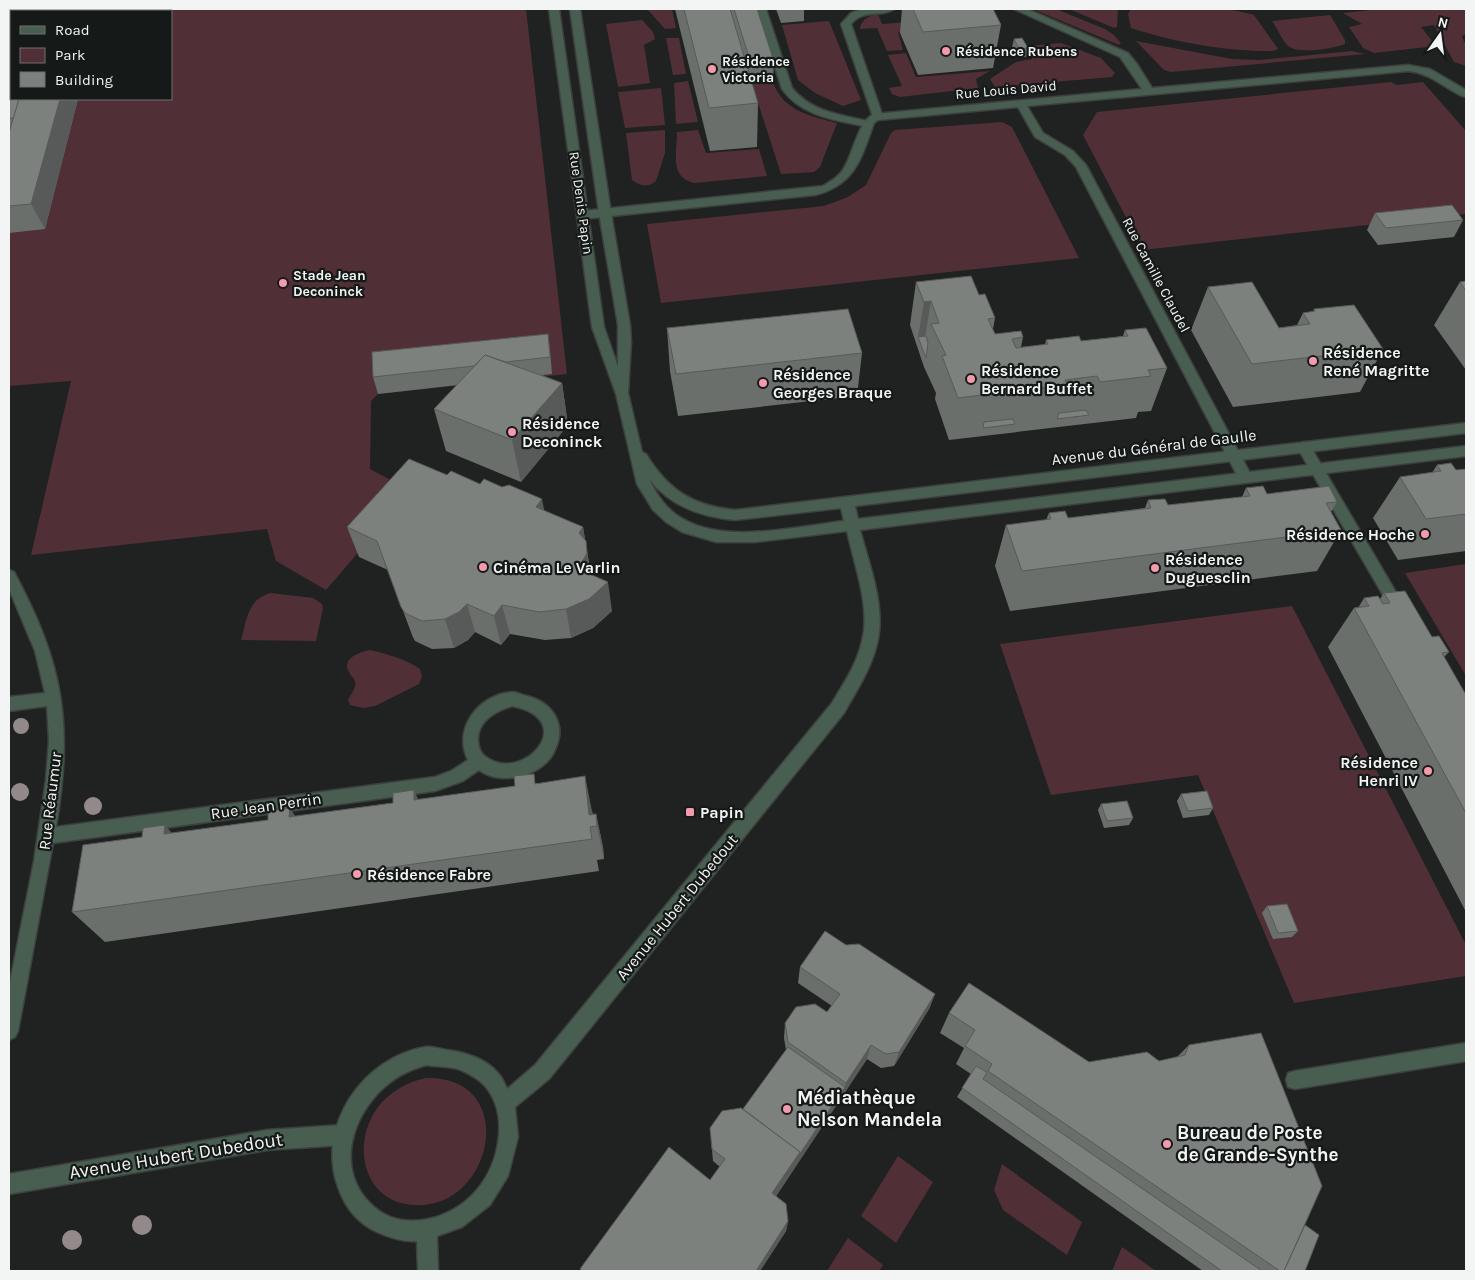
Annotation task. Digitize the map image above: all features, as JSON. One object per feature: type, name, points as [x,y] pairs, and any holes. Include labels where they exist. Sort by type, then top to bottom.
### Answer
[{"type":"street","name":"Rue Denis Papin","points":[[554,9],[600,336],[622,394],[642,480],[658,506],[671,518],[697,532],[716,537],[739,538],[852,525]]},
{"type":"street","name":"Rue Denis Papin","points":[[575,9],[605,213],[624,325],[622,394]]},
{"type":"street","points":[[583,215],[814,192],[828,189],[843,180],[868,124],[818,111],[790,95],[761,9]]},
{"type":"street","points":[[878,117],[846,24],[850,18],[861,12],[889,9]]},
{"type":"street","points":[[1019,9],[1124,55],[1132,64],[1149,92]]},
{"type":"street","name":"Rue Louis David","points":[[868,124],[871,119],[878,117],[1414,68],[1433,72],[1456,90],[1466,94]]},
{"type":"street","name":"Rue Camille Claudel","points":[[1020,104],[1039,135],[1069,154],[1081,165],[1245,477]]},
{"type":"street","name":"Avenue du Général de Gaulle","points":[[846,502],[1466,428]]},
{"type":"street","name":"Rue Denis Papin","points":[[634,444],[660,485],[684,503],[703,511],[735,515],[846,502]]},
{"type":"street","points":[[1304,447],[1406,621]]},
{"type":"street","points":[[852,525],[1466,450]]},
{"type":"street","name":"Avenue Hubert Dubedout","points":[[506,1104],[542,1072],[573,1036],[817,736],[849,691],[865,657],[872,626],[872,610],[846,502]]},
{"type":"street","name":"Rue Réaumur","points":[[9,576],[35,628],[51,681],[57,725],[56,770],[46,836],[9,1032]]},
{"type":"street","points":[[9,704],[54,699]]},
{"type":"street","points":[[505,700],[525,700],[542,708],[549,717],[553,728],[551,740],[546,752],[531,765],[517,770],[503,771],[490,768],[480,761],[470,746],[469,735],[477,718],[486,709],[505,700]]},
{"type":"street","name":"Rue Jean Perrin","points":[[46,836],[435,784],[457,776],[480,761]]},
{"type":"street","points":[[1295,1080],[1466,1052]]},
{"type":"street","points":[[450,1056],[478,1067],[494,1083],[506,1104],[510,1127],[505,1162],[493,1186],[482,1200],[460,1218],[444,1226],[427,1230],[401,1230],[385,1226],[364,1213],[354,1200],[344,1178],[341,1153],[343,1135],[352,1110],[368,1088],[387,1071],[418,1058],[450,1056]]},
{"type":"street","name":"Avenue Hubert Dubedout","points":[[9,1184],[267,1140],[343,1135]]},
{"type":"street","points":[[427,1230],[428,1271]]},
{"type":"green space","points":[[1208,8],[1254,15],[1278,49],[1273,51],[1256,51],[1220,48],[1183,42],[1147,33],[1131,28],[1128,14],[1131,9]]},
{"type":"green space","name":"Stade Jean Deconinck","points":[[526,9],[567,374],[378,394],[371,401],[370,469],[411,491],[326,590],[276,561],[267,529],[31,555],[71,381],[9,386],[9,192],[37,100],[172,100],[172,10],[66,10]]},
{"type":"green space","points":[[647,9],[672,9],[676,28],[665,29]]},
{"type":"green space","points":[[1033,9],[1056,9],[1105,29],[1121,43],[1119,45]]},
{"type":"green space","points":[[1069,9],[1118,9],[1117,27],[1114,28]]},
{"type":"green space","points":[[1381,9],[1466,9],[1466,34],[1462,36],[1464,42],[1466,42],[1466,66],[1454,62],[1434,25],[1421,27],[1436,46],[1374,53],[1363,48],[1349,27],[1362,24],[1343,13]]},
{"type":"green space","points":[[878,14],[882,24],[969,17],[972,25],[898,32],[903,50],[887,51],[877,28],[860,29],[866,18]]},
{"type":"green space","points":[[1330,15],[1345,40],[1345,44],[1315,50],[1298,50],[1287,45],[1272,21]]},
{"type":"green space","points":[[642,20],[653,32],[655,39],[644,45],[650,83],[618,87],[606,24]]},
{"type":"green space","points":[[829,21],[861,100],[843,106],[815,93],[798,80],[782,25]]},
{"type":"green space","points":[[666,38],[679,38],[686,74],[673,75]]},
{"type":"green space","points":[[1136,41],[1232,59],[1260,60],[1352,51],[1365,54],[1171,72],[1164,70]]},
{"type":"green space","points":[[1061,43],[1101,58],[1115,73],[1112,77],[995,87],[990,79],[1016,62],[1032,59],[1027,46]]},
{"type":"green space","points":[[906,53],[916,77],[990,71],[976,79],[978,88],[900,97],[892,94],[889,88],[902,86],[888,55]]},
{"type":"green space","points":[[688,81],[698,122],[676,124],[674,83]]},
{"type":"green space","points":[[773,82],[783,100],[791,106],[808,115],[837,123],[820,167],[814,172],[781,174],[752,84]]},
{"type":"green space","points":[[1391,82],[1397,85],[1423,82],[1466,131],[1466,214],[1143,250],[1083,135],[1097,112]]},
{"type":"green space","points":[[661,88],[665,125],[625,128],[618,92]]},
{"type":"green space","points":[[1002,122],[1012,127],[1079,258],[661,303],[647,224],[824,206],[848,197],[866,185],[891,133],[895,130]]},
{"type":"green space","points":[[665,130],[665,153],[656,181],[647,185],[638,184],[632,180],[626,133]]},
{"type":"green space","points":[[698,130],[706,153],[759,149],[767,176],[695,183],[681,176],[676,164],[677,132]]},
{"type":"green space","points":[[1466,564],[1466,676],[1405,573]]},
{"type":"green space","points":[[271,593],[313,598],[322,604],[323,608],[316,641],[241,640],[249,611],[257,600]]},
{"type":"green space","points":[[1292,606],[1466,945],[1466,976],[1294,1003],[1198,775],[1051,795],[1000,644]]},
{"type":"green space","points":[[370,650],[390,655],[415,665],[420,669],[422,677],[419,684],[375,706],[363,708],[350,705],[348,700],[354,690],[355,680],[347,667],[349,659],[361,652]]},
{"type":"green space","points":[[425,1078],[455,1083],[475,1097],[485,1118],[486,1142],[478,1166],[463,1187],[441,1201],[414,1205],[396,1201],[381,1192],[371,1180],[366,1165],[364,1148],[366,1132],[373,1115],[383,1101],[402,1086]]},
{"type":"green space","points":[[898,1156],[933,1182],[896,1243],[861,1216]]},
{"type":"green space","points":[[1002,1164],[1082,1222],[1067,1255],[1003,1210],[994,1190]]},
{"type":"green space","points":[[848,1238],[883,1265],[879,1271],[827,1271]]},
{"type":"green space","points":[[1122,1247],[1156,1271],[1112,1271]]},
{"type":"building","points":[[684,9],[730,9],[758,103],[709,108]]},
{"type":"building","points":[[734,9],[757,9],[774,62],[751,64]]},
{"type":"building","points":[[913,9],[993,9],[1001,25],[923,32]]},
{"type":"building","points":[[1022,38],[1028,48],[1019,49],[1014,39]]},
{"type":"building","points":[[9,99],[19,100],[14,118],[9,118]]},
{"type":"building","points":[[19,100],[60,100],[31,204],[9,206],[9,133]]},
{"type":"building","points":[[1452,205],[1463,220],[1386,228],[1375,213]]},
{"type":"building","points":[[971,276],[979,295],[985,294],[995,318],[988,319],[995,334],[1021,331],[1023,337],[1012,339],[1016,348],[1048,344],[1046,340],[1079,336],[1081,341],[1128,336],[1125,330],[1146,328],[1167,368],[1148,370],[1151,376],[1100,382],[1097,376],[1065,380],[1067,385],[1023,390],[1021,385],[988,388],[990,394],[958,398],[942,356],[946,355],[931,324],[939,323],[931,301],[924,302],[916,282]]},
{"type":"building","points":[[1466,281],[1466,291],[1460,282]]},
{"type":"building","points":[[1252,282],[1279,328],[1310,324],[1303,313],[1315,311],[1314,309],[1354,305],[1383,349],[1252,364],[1208,287]]},
{"type":"building","points":[[848,309],[862,353],[676,374],[667,328]]},
{"type":"building","points":[[548,334],[550,357],[506,362],[485,355],[474,366],[373,377],[372,352]]},
{"type":"building","points":[[926,336],[928,343],[926,358],[918,337]]},
{"type":"building","points":[[485,355],[562,383],[512,440],[434,409]]},
{"type":"building","points":[[1086,410],[1089,415],[1057,419],[1059,413]]},
{"type":"building","points":[[1013,419],[1015,424],[983,428],[984,422]]},
{"type":"building","name":"Cinéma Le Varlin","points":[[409,459],[447,475],[451,471],[480,484],[484,479],[502,487],[509,485],[542,499],[536,507],[583,527],[579,533],[586,541],[587,553],[578,569],[608,582],[589,599],[566,609],[539,612],[502,605],[494,616],[467,604],[459,612],[445,619],[422,621],[405,613],[401,607],[377,541],[347,527]]},
{"type":"building","points":[[1451,463],[1456,470],[1466,469],[1466,514],[1426,519],[1400,477],[1441,471],[1437,465]]},
{"type":"building","points":[[1263,486],[1267,494],[1329,486],[1337,502],[1326,503],[1341,530],[1022,571],[1006,525],[1051,519],[1049,513],[1065,511],[1068,518],[1151,508],[1148,500],[1165,499],[1168,505],[1250,496],[1246,488]]},
{"type":"building","points":[[1405,591],[1432,637],[1439,636],[1449,652],[1442,653],[1466,695],[1466,813],[1354,608],[1369,606],[1364,598],[1378,596],[1383,604],[1390,603],[1384,593]]},
{"type":"building","points":[[534,774],[535,784],[585,776],[589,815],[596,814],[597,826],[590,827],[592,839],[72,912],[83,845],[142,837],[143,828],[165,825],[164,834],[268,820],[268,811],[290,808],[289,817],[393,803],[393,793],[414,790],[414,800],[515,786],[514,776]]},
{"type":"building","points":[[1207,791],[1213,808],[1188,811],[1181,794]]},
{"type":"building","points":[[1127,801],[1133,818],[1107,821],[1101,804]]},
{"type":"building","points":[[1287,904],[1298,931],[1278,933],[1267,906]]},
{"type":"building","points":[[825,931],[846,945],[859,944],[935,994],[899,1052],[886,1054],[871,1045],[846,1083],[788,1042],[785,1023],[796,1007],[815,1004],[827,1012],[840,994],[800,967]]},
{"type":"building","name":"Bureau de Poste de Grande-Synthe","points":[[969,983],[1089,1062],[1147,1052],[1159,1061],[1185,1055],[1189,1045],[1261,1033],[1322,1186],[1284,1271],[1280,1271],[988,1071],[992,1064],[965,1046],[975,1030],[949,1013]]},
{"type":"building","points":[[788,1047],[845,1087],[799,1155],[800,1152],[743,1109]]},
{"type":"building","points":[[976,1066],[987,1072],[983,1079],[1262,1271],[1222,1271],[962,1088]]},
{"type":"building","points":[[741,1108],[800,1152],[772,1193],[786,1204],[788,1221],[756,1271],[583,1271],[580,1269],[669,1147],[710,1180],[725,1159],[712,1149],[710,1128],[722,1111]]},
{"type":"building","points":[[1305,1225],[1319,1235],[1305,1271],[1284,1271]]},
{"type":"place","name":"Résidence Rubens","points":[[946,51]]},
{"type":"place","name":"Résidence Victoria","points":[[712,69]]},
{"type":"place","name":"Stade Jean Deconinck","points":[[283,283]]},
{"type":"place","name":"Résidence René Magritte","points":[[1313,361]]},
{"type":"place","name":"Résidence Bernard Buffet","points":[[971,379]]},
{"type":"place","name":"Résidence Georges Braque","points":[[763,383]]},
{"type":"place","name":"Résidence Deconinck","points":[[512,432]]},
{"type":"place","name":"Résidence Hoche","points":[[1425,534]]},
{"type":"place","name":"Cinéma Le Varlin","points":[[483,567]]},
{"type":"place","name":"Résidence Duguesclin","points":[[1155,568]]},
{"type":"place","name":"Résidence Henri IV","points":[[1428,771]]},
{"type":"place","name":"Papin","points":[[690,812]]},
{"type":"place","name":"Résidence Fabre","points":[[357,874]]},
{"type":"place","name":"Médiathèque Nelson Mandela","points":[[787,1109]]},
{"type":"place","name":"Bureau de Poste de Grande-Synthe","points":[[1167,1144]]}]
